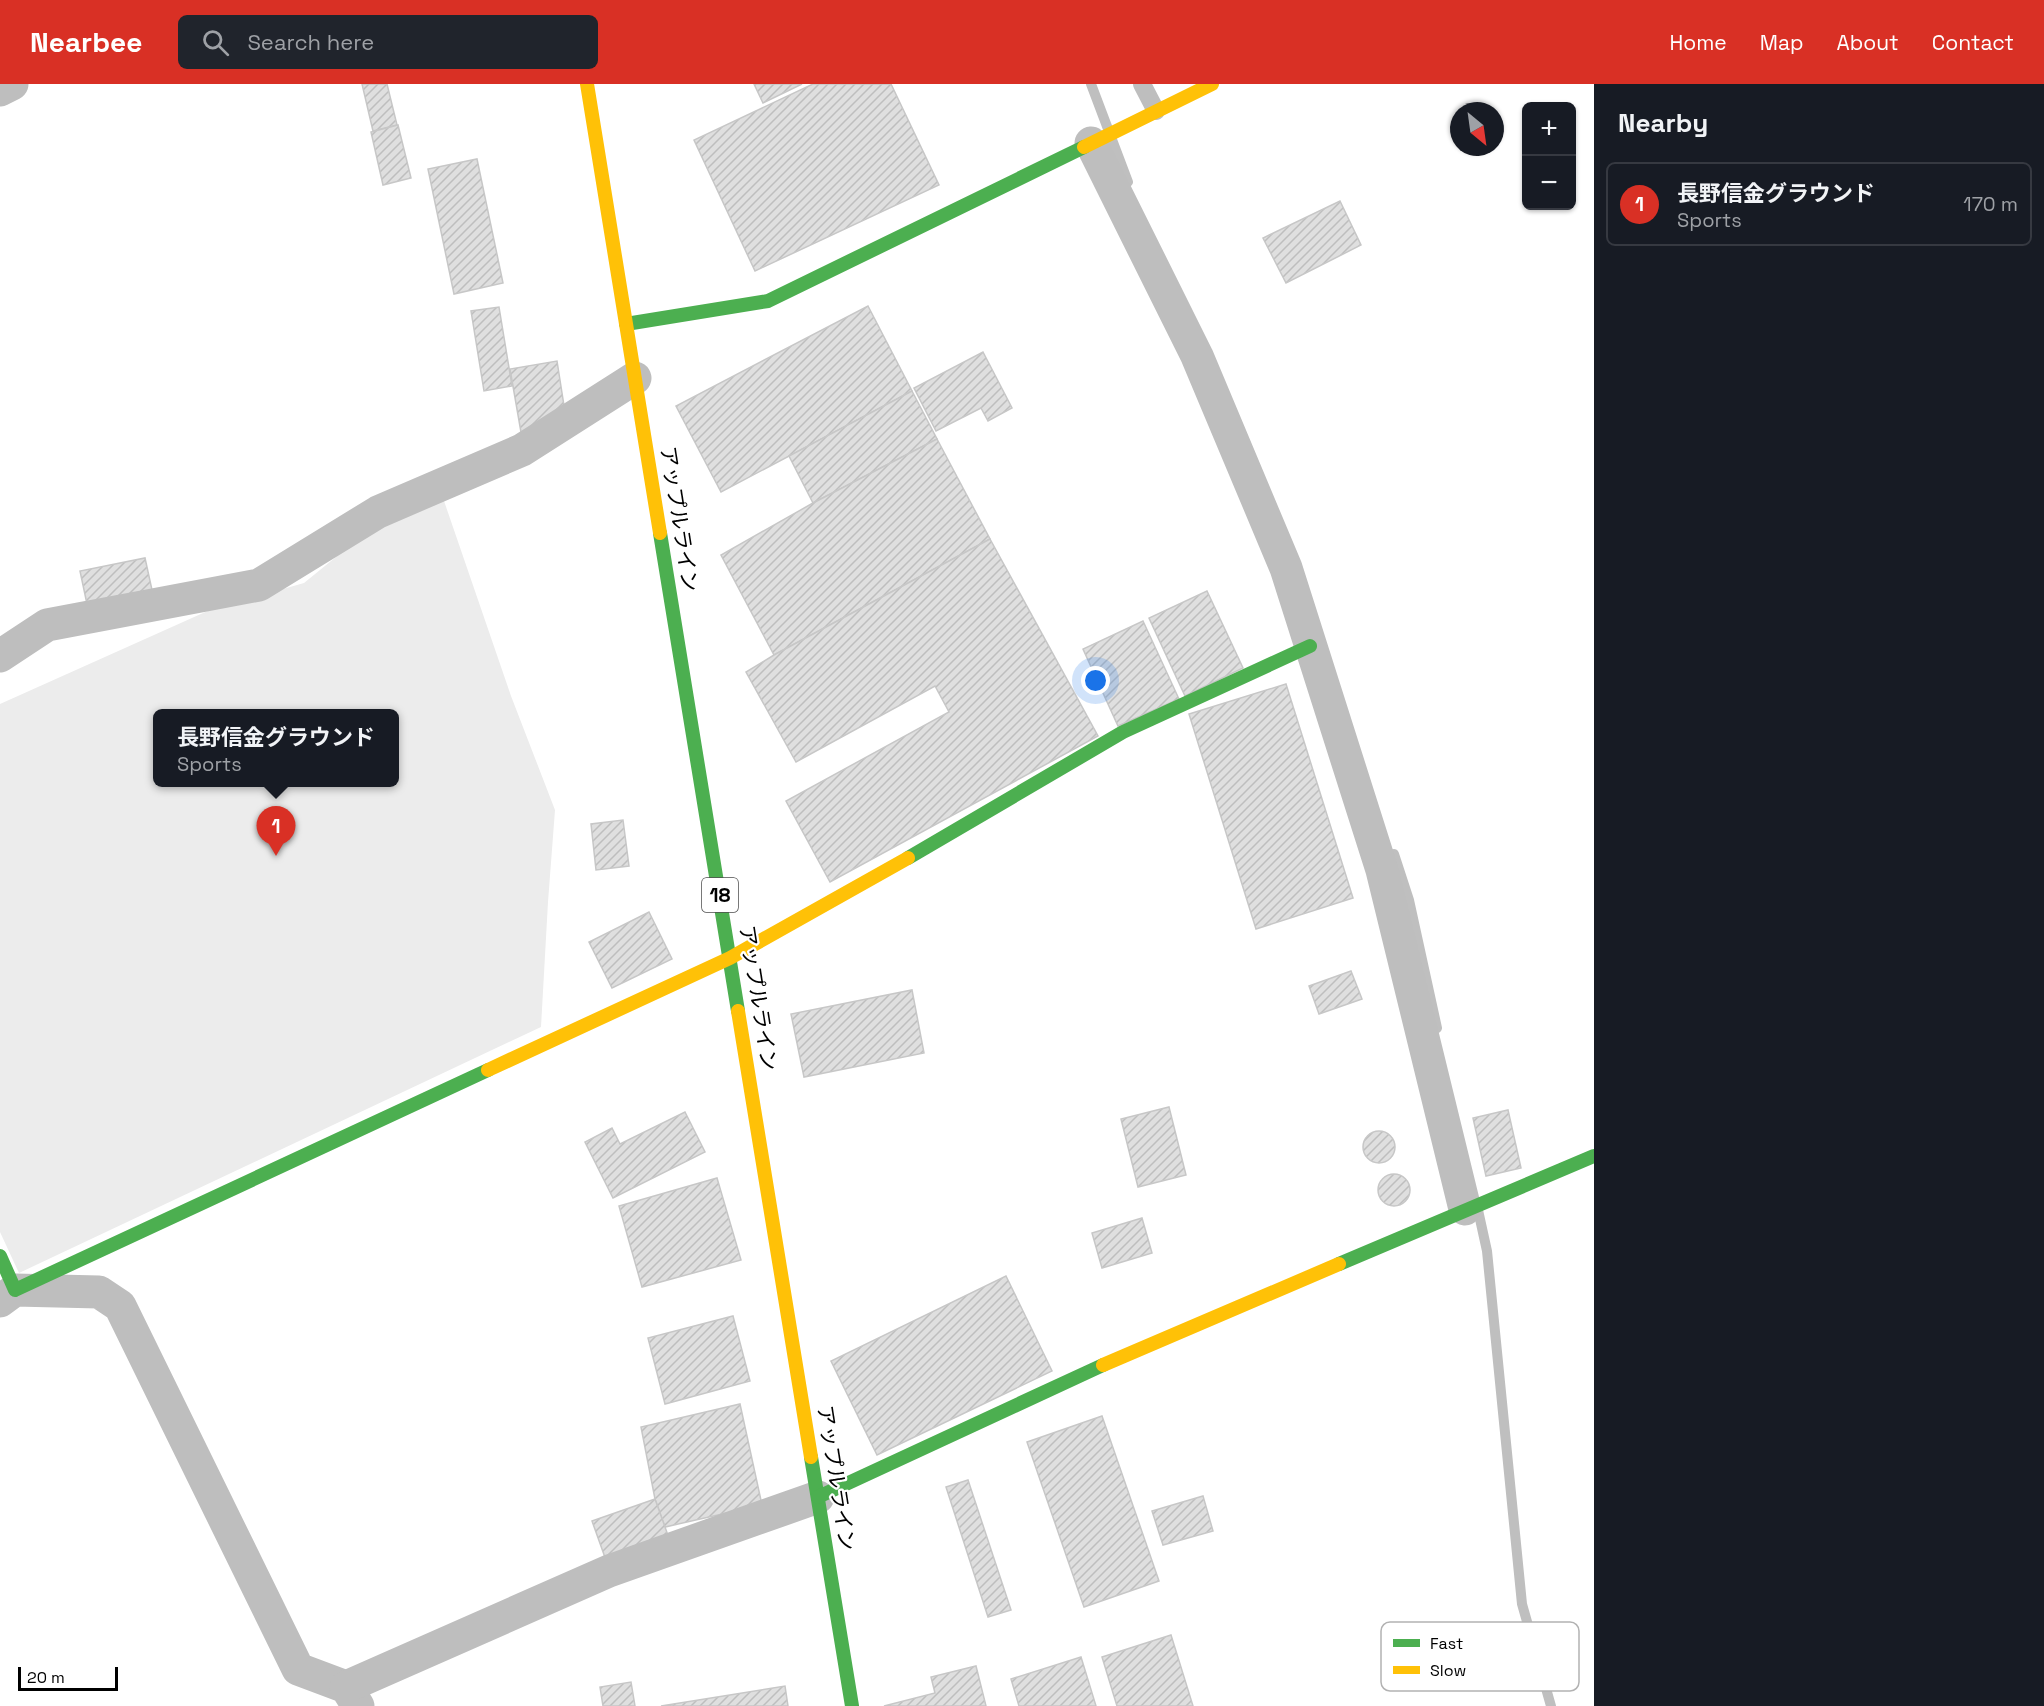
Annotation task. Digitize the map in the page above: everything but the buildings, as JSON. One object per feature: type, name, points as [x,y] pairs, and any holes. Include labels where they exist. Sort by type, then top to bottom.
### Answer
[{"type":"main road","name":"アップルライン","points":[[587,84],[852,1706]]},
{"type":"main road","points":[[626,324],[768,301],[1212,84]]},
{"type":"main road","points":[[0,1256],[8,1295],[730,958],[929,847],[1123,732],[1310,646]]},
{"type":"main road","points":[[818,1497],[1129,1353],[1594,1156]]},
{"type":"street","points":[[0,90],[12,84]]},
{"type":"street","points":[[1091,143],[1197,356],[1286,568],[1382,870],[1465,1209]]},
{"type":"street","points":[[0,656],[47,625],[259,585],[378,512],[522,450],[635,378]]},
{"type":"street","points":[[8,1295],[99,1292],[120,1306],[298,1669],[352,1696],[609,1571],[818,1497]]},
{"type":"lane","points":[[1142,84],[1156,111]]},
{"type":"shaded area","points":[[443,498],[511,696],[555,810],[541,1027],[19,1273],[0,1232],[0,704],[212,609],[304,583],[379,522]]},
{"type":"waterway","points":[[1091,84],[1128,182]]},
{"type":"waterway","points":[[1394,854],[1409,900],[1437,1028]]},
{"type":"waterway","points":[[1478,1210],[1487,1251],[1522,1604],[1527,1622]]},
{"type":"waterway","points":[[1547,1691],[1551,1706]]},
{"type":"traffic: fast","points":[[626,324],[768,301],[1084,147]]},
{"type":"traffic: fast","points":[[660,533],[738,1011]]},
{"type":"traffic: fast","points":[[908,858],[1123,732],[1310,646]]},
{"type":"traffic: fast","points":[[0,1256],[15,1290],[488,1070]]},
{"type":"traffic: fast","points":[[1339,1264],[1594,1156]]},
{"type":"traffic: fast","points":[[818,1497],[1103,1365]]},
{"type":"traffic: fast","points":[[811,1457],[852,1706]]},
{"type":"traffic: slow","points":[[587,84],[660,533]]},
{"type":"traffic: slow","points":[[1084,147],[1212,84]]},
{"type":"traffic: slow","points":[[488,1070],[730,958],[908,858]]},
{"type":"traffic: slow","points":[[738,1011],[811,1457]]},
{"type":"traffic: slow","points":[[1103,1365],[1339,1264]]},
{"type":"place","name":"長野信金グラウンド","points":[[276,856]]}]
